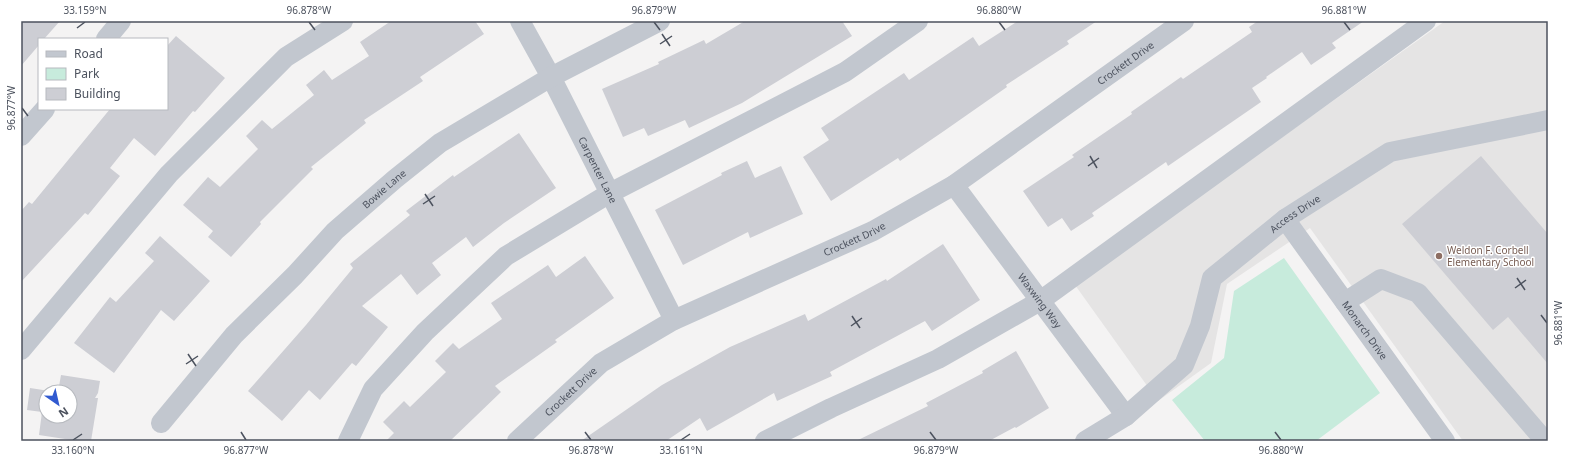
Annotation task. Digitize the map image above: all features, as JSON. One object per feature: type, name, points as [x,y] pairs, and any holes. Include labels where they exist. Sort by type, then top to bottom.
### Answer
[{"type":"street","points":[[107,38],[122,21]]},
{"type":"street","points":[[21,350],[169,174],[286,57],[343,21]]},
{"type":"street","name":"Carpenter Lane","points":[[520,21],[551,77],[674,320]]},
{"type":"street","name":"Bowie Lane","points":[[161,423],[234,335],[295,275],[335,231],[395,179],[440,144],[551,77],[660,21]]},
{"type":"street","points":[[348,441],[373,388],[430,326],[506,256],[610,193],[845,72],[918,21]]},
{"type":"street","name":"Crockett Drive","points":[[517,441],[600,363],[674,320],[873,231],[954,185],[1184,21]]},
{"type":"street","points":[[765,441],[830,408],[938,359],[1040,301],[1426,21]]},
{"type":"street","points":[[21,136],[44,110]]},
{"type":"street","name":"Access Drive","points":[[1085,441],[1126,416],[1184,365],[1200,326],[1212,278],[1285,219],[1390,152],[1548,120]]},
{"type":"street","name":"Waxwing Way","points":[[954,185],[1126,416]]},
{"type":"street","name":"Monarch Drive","points":[[1285,219],[1445,441]]},
{"type":"street","points":[[1345,302],[1381,279],[1418,293],[1545,441]]},
{"type":"shaded area","name":"Weldon F. Corbell Elementary School","points":[[1445,21],[1548,21],[1548,441],[1463,441],[1310,228],[1227,284],[1211,363],[1158,401],[1075,285]]},
{"type":"green space","points":[[1284,258],[1380,393],[1316,441],[1205,441],[1172,400],[1224,358],[1234,291]]},
{"type":"building","points":[[21,21],[60,21],[45,38],[38,38],[38,46],[21,66]]},
{"type":"building","points":[[391,21],[475,21],[484,34],[420,77],[423,81],[364,120],[366,123],[311,167],[313,169],[260,222],[261,224],[231,257],[208,237],[213,231],[183,205],[208,177],[220,187],[258,149],[246,136],[262,120],[272,129],[314,95],[306,85],[324,70],[332,80],[369,56],[360,42]]},
{"type":"building","points":[[745,21],[842,21],[852,36],[742,103],[689,128],[685,120],[648,136],[644,128],[623,137],[602,89],[659,64],[658,62],[704,40],[706,44]]},
{"type":"building","points":[[1018,21],[1097,21],[1067,41],[1069,44],[1006,85],[1007,87],[900,161],[898,158],[831,201],[803,157],[829,140],[821,128],[904,73],[909,80],[973,37],[979,46]]},
{"type":"building","points":[[1258,21],[1364,21],[1332,43],[1336,48],[1311,65],[1302,52],[1266,77],[1267,78],[1252,88],[1261,102],[1168,166],[1166,162],[1092,213],[1094,216],[1071,231],[1062,218],[1048,227],[1023,191],[1074,157],[1072,155],[1132,114],[1131,112],[1181,77],[1183,79],[1252,32],[1249,27]]},
{"type":"building","points":[[176,36],[225,78],[195,112],[193,111],[155,156],[134,138],[110,168],[120,176],[88,215],[85,213],[21,282],[21,211],[29,202],[32,204],[109,110],[168,110],[168,45]]},
{"type":"building","points":[[519,133],[556,188],[504,223],[473,247],[466,237],[432,263],[441,275],[417,295],[401,274],[362,306],[388,327],[356,366],[352,363],[320,400],[309,390],[282,421],[248,391],[306,325],[353,268],[350,264],[410,215],[406,211],[453,175],[454,177]]},
{"type":"building","points":[[1481,156],[1548,234],[1548,364],[1508,317],[1493,330],[1402,224]]},
{"type":"building","points":[[747,161],[755,178],[781,166],[803,214],[750,238],[748,232],[683,265],[655,210],[722,175],[721,173]]},
{"type":"building","points":[[160,236],[210,281],[174,321],[161,310],[114,373],[74,343],[110,297],[116,302],[154,261],[145,253]]},
{"type":"building","points":[[943,244],[980,300],[932,331],[925,321],[830,372],[832,376],[777,401],[774,393],[707,431],[700,418],[666,441],[581,441],[662,385],[730,347],[805,314],[808,321],[886,279],[887,281]]},
{"type":"building","points":[[585,256],[614,298],[555,340],[557,342],[495,386],[501,392],[450,441],[386,441],[394,433],[383,422],[404,401],[410,407],[446,372],[435,361],[453,343],[459,349],[502,319],[491,303],[548,265],[556,277]]},
{"type":"building","points":[[1016,351],[1049,408],[1016,428],[1015,427],[989,441],[856,441],[928,406],[926,403],[983,373],[982,371]]},
{"type":"building","points":[[61,375],[100,381],[98,393],[95,398],[98,398],[91,441],[78,441],[39,435],[40,424],[78,424],[78,384],[59,384]]},
{"type":"building","points":[[30,388],[38,389],[38,411],[27,410]]},
{"type":"place","name":"Weldon F. Corbell Elementary School","points":[[1439,256]]}]
